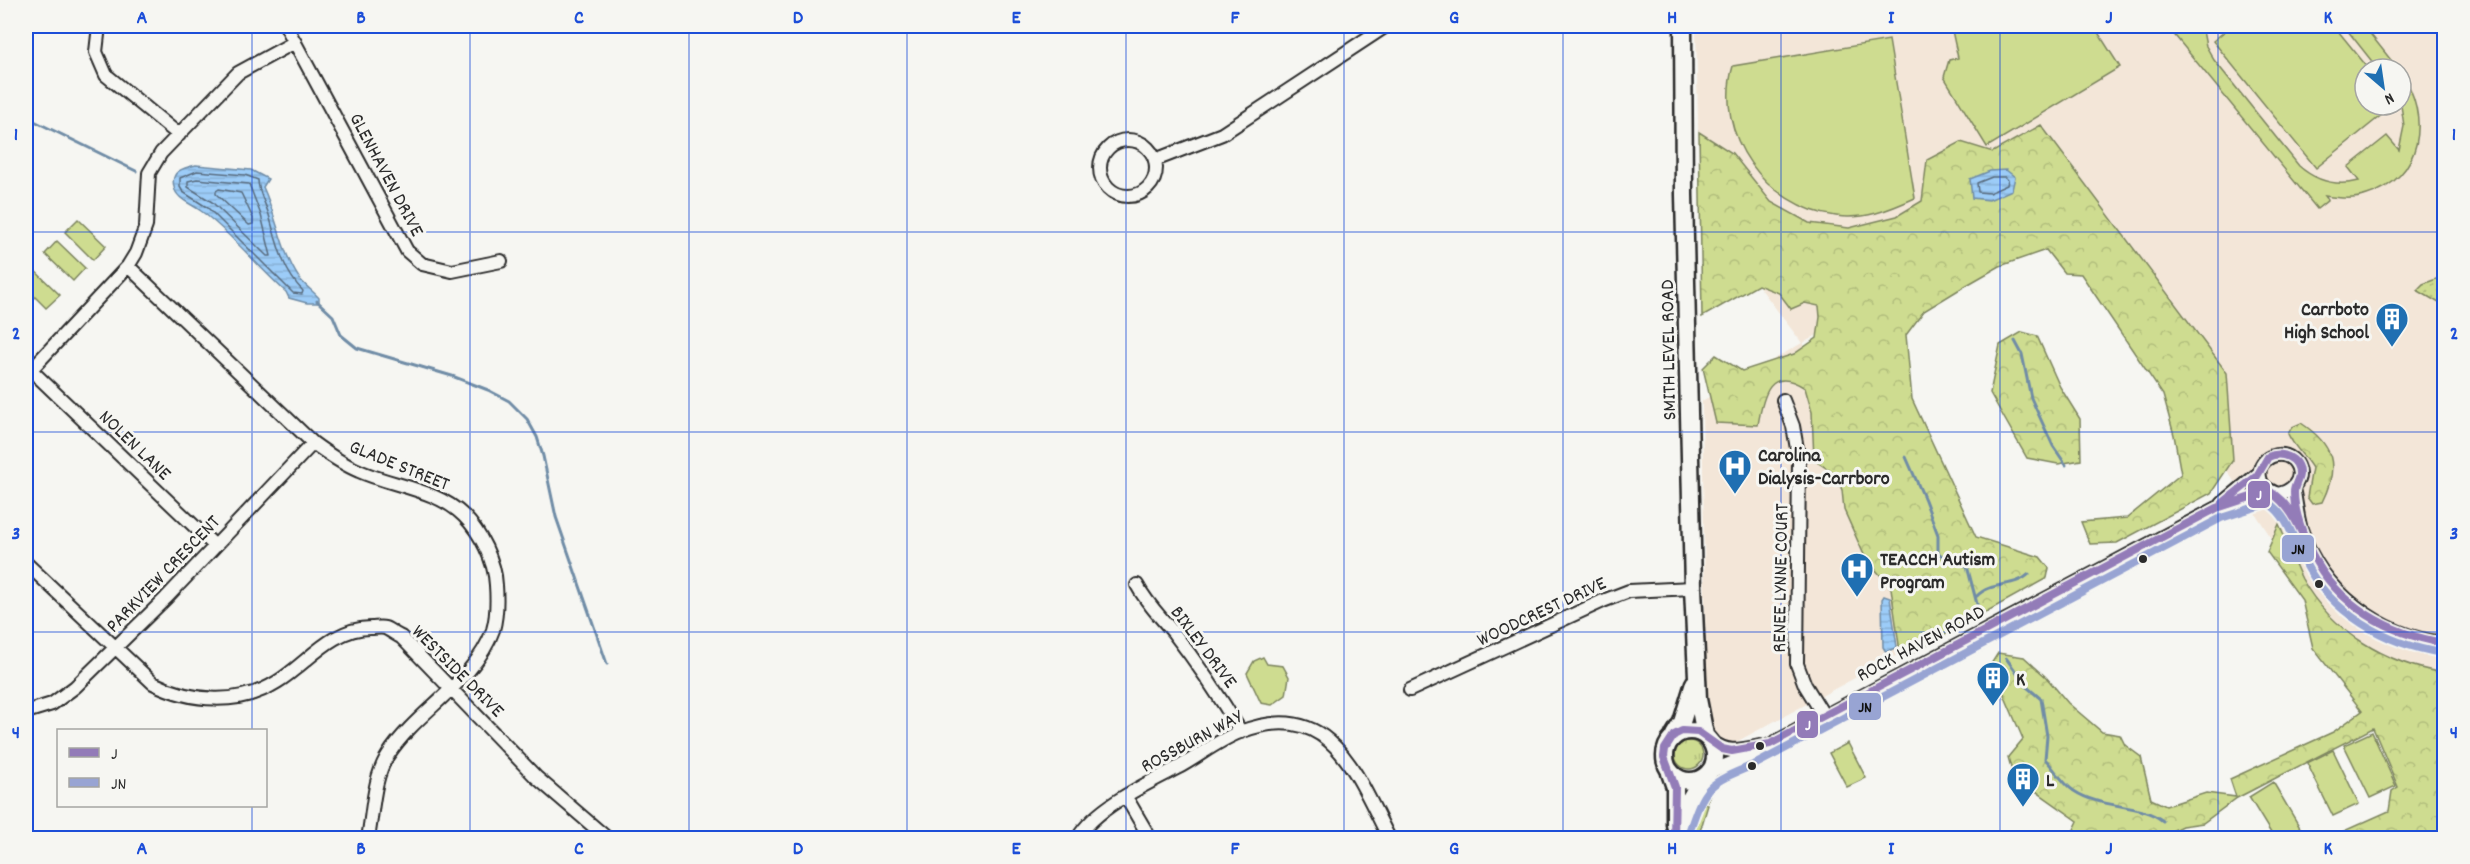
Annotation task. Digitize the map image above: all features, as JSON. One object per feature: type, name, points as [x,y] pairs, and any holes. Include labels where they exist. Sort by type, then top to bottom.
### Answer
[{"type":"main road","name":"SMITH LEVEL ROAD","points":[[1683,26],[1684,195],[1693,588],[1700,712],[1708,738]]},
{"type":"main road","name":"SMITH LEVEL ROAD","points":[[1674,735],[1682,722],[1698,673]]},
{"type":"main road","points":[[1690,730],[1708,738],[1715,756],[1706,775],[1689,800],[1675,838],[1675,787],[1664,758],[1665,749],[1674,735],[1690,730]]},
{"type":"main road","points":[[1671,773],[1685,781],[1706,775]]},
{"type":"street","points":[[99,26],[96,52],[106,75],[179,135]]},
{"type":"street","name":"GLENHAVEN DRIVE","points":[[286,26],[407,251],[422,264],[445,271],[501,261]]},
{"type":"street","points":[[1155,160],[1222,134],[1386,26]]},
{"type":"street","points":[[28,373],[128,266],[136,253],[146,226],[149,172],[161,153],[238,73],[295,42]]},
{"type":"street","points":[[1120,141],[1137,141],[1151,152],[1155,160],[1155,177],[1150,185],[1136,195],[1126,196],[1110,190],[1100,175],[1101,158],[1106,150],[1120,141]]},
{"type":"street","name":"GLADE STREET","points":[[128,266],[313,443],[334,459],[359,472],[442,501],[463,515],[477,532],[495,574],[497,600],[493,630],[481,652],[463,676],[404,732],[386,757],[377,781],[368,838]]},
{"type":"street","name":"NOLEN LANE","points":[[28,373],[215,546]]},
{"type":"street","name":"RENEE LYNNE COURT","points":[[1783,400],[1793,426],[1799,460],[1797,664],[1805,685],[1824,716]]},
{"type":"street","name":"PARKVIEW CRESCENT","points":[[26,712],[42,709],[64,698],[116,649],[313,443]]},
{"type":"street","name":"ROCK HAVEN ROAD","points":[[2217,508],[2259,473],[2261,466],[2269,457],[2275,454],[2287,456],[2299,470],[2299,477],[2294,488],[2301,528]]},
{"type":"street","name":"ROCK HAVEN ROAD","points":[[2259,473],[2264,486],[2272,492],[2301,528],[2319,566],[2345,598],[2379,624],[2424,641],[2445,643]]},
{"type":"street","name":"ROCK HAVEN ROAD","points":[[1706,775],[1724,765],[1742,760],[2217,508],[2272,492],[2282,494],[2294,488]]},
{"type":"street","name":"WESTSIDE DRIVE","points":[[26,563],[153,683],[171,692],[201,699],[227,698],[253,693],[277,682],[328,641],[346,632],[364,628],[384,628],[401,638],[536,777],[607,838]]},
{"type":"street","name":"BIXLEY DRIVE","points":[[1137,585],[1147,603],[1172,630],[1207,676],[1241,732]]},
{"type":"street","name":"WOODCREST DRIVE","points":[[1410,690],[1629,591],[1693,588]]},
{"type":"street","name":"ROSSBURN WAY","points":[[1078,838],[1084,828],[1094,819],[1126,797],[1241,732],[1275,724],[1298,726],[1318,732],[1334,744],[1352,764],[1389,838]]},
{"type":"street","name":"ROCK HAVEN ROAD","points":[[1708,738],[1722,749],[1732,751],[1770,744]]},
{"type":"street","points":[[1126,797],[1150,838]]},
{"type":"shaded area","points":[[1696,26],[2444,26],[2444,774],[2386,711],[2050,203],[1803,343],[1927,639],[1725,748],[1707,736],[1702,401],[1802,343],[1758,285],[1702,317]]},
{"type":"green space","points":[[1951,26],[2094,26],[2120,67],[1987,147],[1944,77],[1949,60],[1958,58]]},
{"type":"green space","points":[[2167,26],[2202,26],[2206,46],[2214,60],[2299,166],[2319,179],[2334,183],[2359,181],[2348,167],[2387,136],[2399,150],[2404,126],[2403,117],[2413,117],[2413,99],[2418,126],[2416,144],[2410,160],[2400,175],[2386,187],[2367,195],[2356,198],[2325,196],[2328,200],[2317,209]]},
{"type":"green space","points":[[2231,26],[2334,26],[2359,57],[2353,57],[2353,117],[2379,117],[2316,168],[2213,41]]},
{"type":"green space","points":[[2344,26],[2364,26],[2389,57],[2369,57]]},
{"type":"green space","points":[[1889,40],[1915,198],[1876,213],[1856,217],[1836,216],[1811,210],[1788,198],[1767,183],[1751,163],[1738,141],[1731,117],[1729,92],[1733,66]]},
{"type":"green space","points":[[2041,125],[2227,373],[2233,460],[2211,493],[2117,543],[2090,544],[2081,522],[2127,518],[2181,474],[2174,435],[2163,395],[2081,274],[2064,273],[2046,250],[2000,266],[1965,286],[1924,311],[1906,335],[1912,399],[1976,537],[2040,557],[2049,568],[2047,578],[1901,659],[1891,588],[1865,557],[1844,510],[1842,490],[1834,473],[1814,460],[1812,412],[1805,388],[1784,380],[1776,382],[1766,394],[1758,425],[1716,423],[1703,368],[1716,355],[1742,371],[1794,354],[1817,338],[1820,317],[1819,306],[1805,303],[1791,309],[1779,293],[1758,285],[1702,317],[1699,132],[1732,153],[1771,202],[1809,223],[1849,228],[1897,216],[1922,201],[1927,160],[1961,142],[1993,152]]},
{"type":"green space","points":[[78,219],[106,246],[93,260],[65,232]]},
{"type":"green space","points":[[57,241],[85,268],[73,281],[45,254]]},
{"type":"green space","points":[[31,267],[60,295],[46,308],[26,288],[26,273]]},
{"type":"green space","points":[[2444,276],[2444,298],[2439,303],[2417,290],[2423,284]]},
{"type":"green space","points":[[2022,332],[2037,336],[2060,387],[2080,419],[2081,460],[2058,464],[2027,458],[1990,393],[2000,345]]},
{"type":"green space","points":[[2301,423],[2321,440],[2331,457],[2331,478],[2328,489],[2322,502],[2312,504],[2307,497],[2312,468],[2288,434],[2292,427]]},
{"type":"green space","points":[[2279,524],[2302,579],[2314,598],[2345,630],[2382,653],[2402,662],[2444,673],[2444,838],[2310,838],[2317,835],[2333,836],[2389,811],[2392,791],[2398,787],[2373,728],[2237,798],[2203,823],[2182,826],[2157,838],[2070,838],[2078,821],[2013,775],[2008,757],[2023,739],[1991,664],[1998,653],[2024,657],[2046,677],[2068,703],[2102,732],[2120,735],[2125,745],[2141,757],[2151,799],[2166,806],[2206,793],[2236,797],[2230,779],[2333,732],[2362,711],[2313,648],[2302,600],[2267,552]]},
{"type":"green space","points":[[1263,657],[1267,664],[1283,666],[1289,677],[1286,695],[1272,705],[1261,703],[1247,673],[1254,661]]},
{"type":"green space","points":[[2372,732],[2396,786],[2370,798],[2344,745]]},
{"type":"green space","points":[[1689,741],[1699,745],[1703,755],[1699,765],[1689,769],[1679,765],[1675,755],[1679,745]]},
{"type":"green space","points":[[1848,743],[1866,778],[1847,787],[1829,753]]},
{"type":"green space","points":[[2333,750],[2359,804],[2333,816],[2307,763]]},
{"type":"green space","points":[[1731,769],[1735,776],[1712,790],[1708,802],[1696,796],[1711,779]]},
{"type":"green space","points":[[2273,782],[2302,831],[2289,838],[2274,838],[2249,797]]},
{"type":"green space","points":[[1699,803],[1708,805],[1698,838],[1687,838],[1694,805]]},
{"type":"water","points":[[196,165],[251,170],[268,179],[263,187],[283,245],[299,278],[319,298],[319,303],[307,303],[289,298],[286,292],[222,229],[178,195],[173,182],[174,177],[182,169]]},
{"type":"water","points":[[2006,170],[2015,177],[2012,190],[1989,200],[1972,198],[1970,179],[1990,171]]},
{"type":"water","points":[[1884,596],[1890,598],[1897,647],[1886,652],[1883,647],[1882,599]]},
{"type":"waterway","points":[[26,117],[136,171]]},
{"type":"waterway","points":[[317,301],[333,316],[341,335],[357,348],[452,376],[488,390],[509,401],[527,419],[537,437],[556,517],[607,664]]},
{"type":"waterway","points":[[2015,341],[2022,354],[2031,398],[2053,446],[2066,465]]},
{"type":"waterway","points":[[1906,457],[1938,535],[1938,553],[1967,566],[1977,604]]},
{"type":"waterway","points":[[1977,596],[1989,588],[2017,581],[2029,574]]},
{"type":"waterway","points":[[2006,658],[2027,687],[2041,699],[2047,736],[2045,759],[2066,784],[2085,797],[2143,811],[2163,821]]},
{"type":"transit line","name":"J","points":[[2223,503],[2257,476],[2268,457],[2284,455],[2293,460],[2298,468],[2299,476],[2294,489],[2294,497],[2303,533]]},
{"type":"transit line","name":"J","points":[[1674,838],[1675,787],[1664,757],[1665,749],[1674,735],[1682,731],[1698,732],[1722,749],[1732,751],[1770,744],[2217,508],[2269,491],[2290,511],[2323,572],[2351,603],[2385,625],[2404,633],[2444,643]]},
{"type":"transit line","name":"JN","points":[[1687,838],[1703,797],[1709,789],[1726,777],[1756,764],[2221,518],[2268,503],[2286,521],[2304,561],[2316,580],[2345,611],[2362,624],[2381,634],[2421,649],[2442,653]]},
{"type":"place","name":"Carrboto High School","points":[[2392,348]]},
{"type":"place","name":"Carolina Dialysis-Carrboro","points":[[1735,495]]},
{"type":"place","name":"TEACCH Autism Program","points":[[1857,598]]},
{"type":"place","name":"K","points":[[1993,707]]},
{"type":"place","name":"L","points":[[2023,808]]}]
